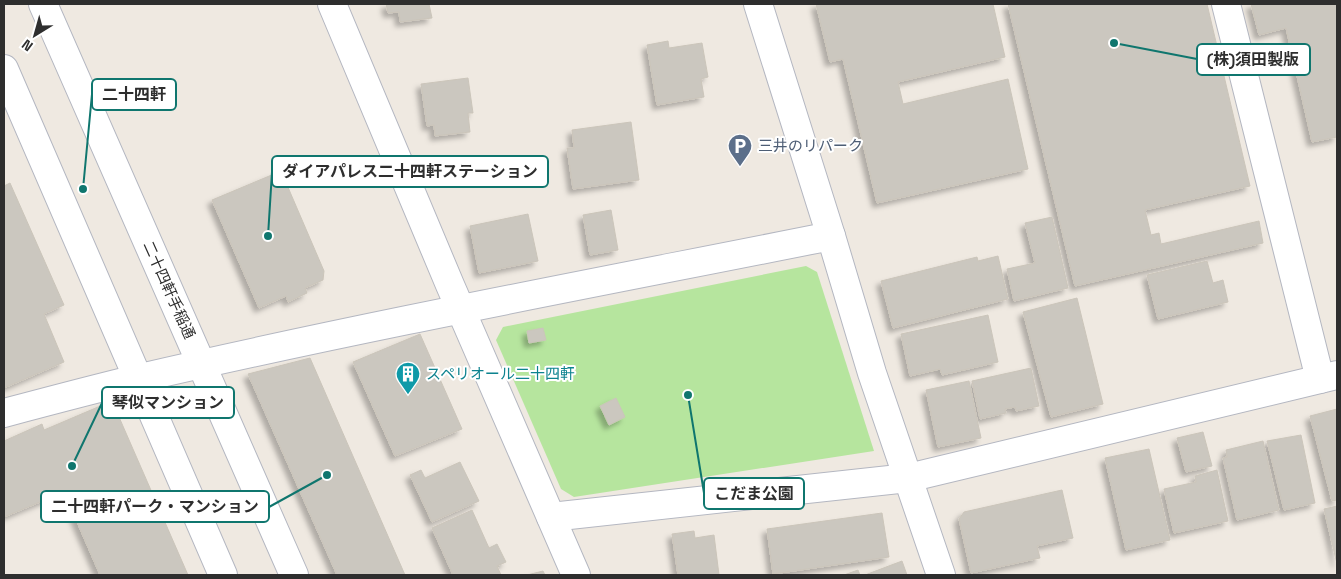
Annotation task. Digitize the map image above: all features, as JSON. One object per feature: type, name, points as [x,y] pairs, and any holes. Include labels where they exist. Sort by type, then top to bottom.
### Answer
[{"type":"street","name":"二十四軒手稲通","points":[[43,4],[294,575]]},
{"type":"street","points":[[332,4],[576,575]]},
{"type":"street","points":[[758,4],[872,373],[941,575]]},
{"type":"street","points":[[551,517],[908,478],[1329,377],[1226,4]]},
{"type":"street","points":[[4,69],[224,575]]},
{"type":"street","points":[[4,413],[138,378],[202,364],[461,309],[831,236]]},
{"type":"green space","points":[[806,266],[817,272],[874,451],[574,497],[561,489],[496,340],[503,327]]},
{"type":"building","points":[[386,4],[429,4],[432,18],[400,22],[399,12],[388,13]]},
{"type":"building","points":[[816,4],[993,4],[1005,57],[898,82],[903,104],[1008,79],[1028,169],[877,203],[843,59],[830,62]]},
{"type":"building","points":[[1008,4],[1207,4],[1250,186],[1145,210],[1151,235],[1159,233],[1161,244],[1259,221],[1263,243],[1075,286]]},
{"type":"building","points":[[1251,4],[1337,4],[1337,137],[1312,142],[1286,28],[1259,35]]},
{"type":"building","points":[[668,41],[669,48],[702,43],[708,77],[701,79],[704,97],[657,105],[647,45]]},
{"type":"building","points":[[468,78],[473,113],[468,113],[470,132],[435,136],[434,125],[427,126],[421,84]]},
{"type":"building","points":[[631,122],[639,180],[573,189],[567,148],[574,148],[572,130]]},
{"type":"building","points":[[274,174],[284,178],[324,271],[323,280],[305,288],[307,293],[288,302],[286,296],[259,308],[212,200]]},
{"type":"building","points":[[10,183],[64,305],[44,314],[64,362],[4,388],[4,186]]},
{"type":"building","points":[[611,210],[618,250],[590,255],[583,215]]},
{"type":"building","points":[[528,214],[538,261],[479,273],[470,226]]},
{"type":"building","points":[[1052,217],[1068,288],[1014,301],[1007,269],[1035,263],[1025,223]]},
{"type":"building","points":[[998,256],[1008,299],[893,328],[881,281],[977,257],[978,261]]},
{"type":"building","points":[[1207,261],[1213,283],[1223,280],[1228,302],[1158,319],[1147,275]]},
{"type":"building","points":[[1077,298],[1103,404],[1051,417],[1023,312]]},
{"type":"building","points":[[988,315],[998,362],[942,375],[940,369],[910,376],[901,334]]},
{"type":"building","points":[[543,328],[546,340],[529,343],[527,331]]},
{"type":"building","name":"スペリオール二十四軒","points":[[420,334],[462,429],[395,456],[353,362]]},
{"type":"building","points":[[310,358],[405,575],[337,575],[248,374]]},
{"type":"building","points":[[1031,368],[1039,406],[1016,411],[1015,407],[1005,409],[1006,413],[980,419],[972,381]]},
{"type":"building","points":[[969,381],[981,438],[938,447],[926,390]]},
{"type":"building","points":[[616,398],[625,417],[609,425],[600,406]]},
{"type":"building","points":[[112,401],[188,575],[100,575],[64,492],[4,517],[4,441],[42,424],[44,430]]},
{"type":"building","points":[[1337,409],[1337,500],[1332,501],[1310,416]]},
{"type":"building","points":[[1203,432],[1212,466],[1186,472],[1177,438]]},
{"type":"building","points":[[1301,435],[1315,503],[1284,510],[1267,441]]},
{"type":"building","points":[[1263,441],[1279,510],[1237,520],[1223,458],[1227,457],[1226,450]]},
{"type":"building","points":[[1149,449],[1170,540],[1126,550],[1105,458]]},
{"type":"building","points":[[460,462],[479,501],[432,522],[410,475],[421,470],[425,478]]},
{"type":"building","points":[[1217,470],[1228,521],[1174,533],[1164,489],[1196,482],[1195,476]]},
{"type":"building","points":[[1062,490],[1073,538],[1037,546],[1040,558],[971,573],[959,519],[964,512]]},
{"type":"building","points":[[1337,506],[1337,564],[1324,509]]},
{"type":"building","points":[[472,510],[489,548],[497,544],[506,562],[497,566],[501,575],[453,575],[432,528]]},
{"type":"building","points":[[882,513],[889,557],[773,574],[767,529]]},
{"type":"building","points":[[694,531],[695,538],[714,535],[719,575],[678,575],[672,534]]},
{"type":"building","points":[[902,561],[907,575],[865,575]]},
{"type":"building","points":[[858,570],[860,575],[844,575]]},
{"type":"building","points":[[543,571],[545,575],[527,575]]},
{"type":"place","name":"(株)須田製版","points":[[1114,43]]},
{"type":"place","name":"三井のリパーク","points":[[740,167]]},
{"type":"place","name":"二十四軒","points":[[83,189]]},
{"type":"place","name":"ダイアパレス二十四軒ステーション","points":[[268,236]]},
{"type":"place","name":"スペリオール二十四軒","points":[[408,395]]},
{"type":"place","name":"こだま公園","points":[[688,395]]},
{"type":"place","name":"琴似マンション","points":[[72,466]]},
{"type":"place","name":"二十四軒パーク・マンション","points":[[327,475]]}]
